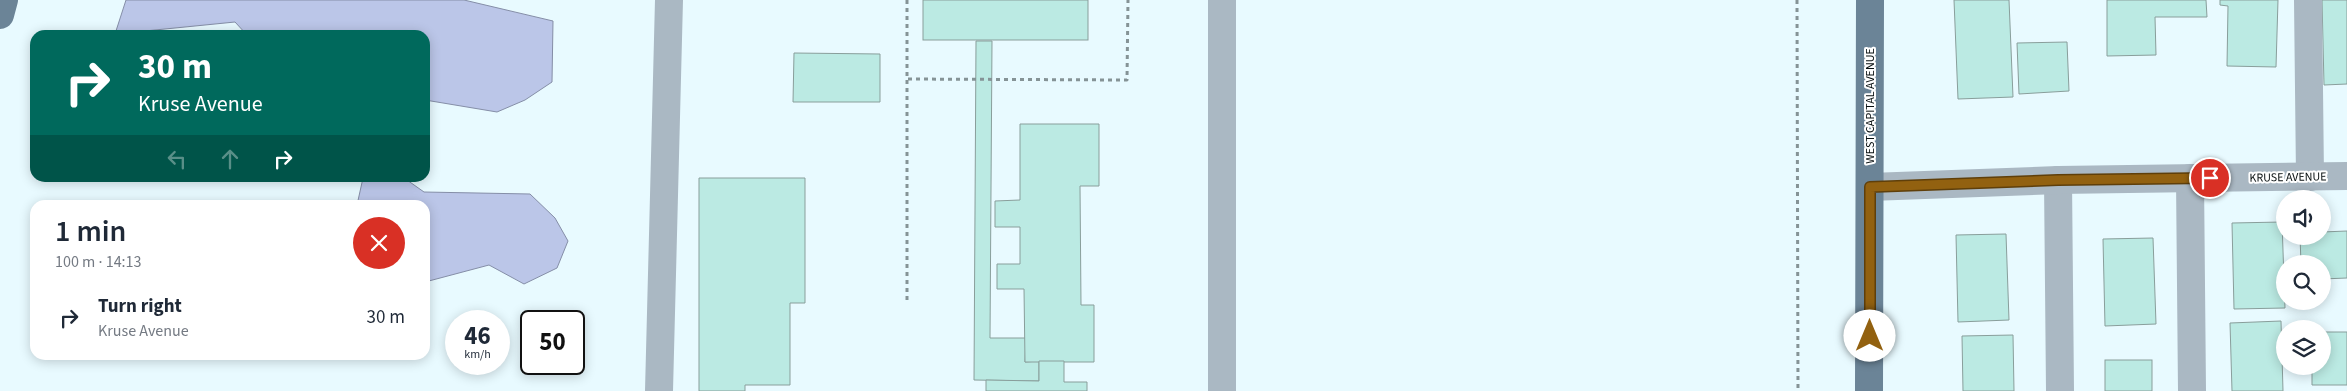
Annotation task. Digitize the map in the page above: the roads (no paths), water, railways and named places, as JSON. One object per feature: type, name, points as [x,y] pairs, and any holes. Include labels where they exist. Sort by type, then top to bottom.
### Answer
[{"type":"main road","points":[[0,15],[4,0]]},
{"type":"main road","name":"WEST CAPITAL AVENUE","points":[[1870,0],[1870,391]]},
{"type":"street","points":[[659,391],[669,0]]},
{"type":"street","points":[[1222,0],[1222,391]]},
{"type":"street","points":[[2308,0],[2310,177]]},
{"type":"street","name":"KRUSE AVENUE","points":[[1870,187],[2058,180],[2347,176]]},
{"type":"street","points":[[2190,178],[2192,391]]},
{"type":"street","points":[[2058,180],[2060,391]]},
{"type":"water","points":[[126,0],[464,0],[553,21],[552,82],[525,100],[497,112],[430,101],[430,30],[242,30],[235,22],[155,30],[116,30]]},
{"type":"water","points":[[362,182],[410,182],[424,192],[530,194],[555,218],[568,241],[557,268],[524,284],[489,265],[430,281],[430,200],[358,200]]}]
